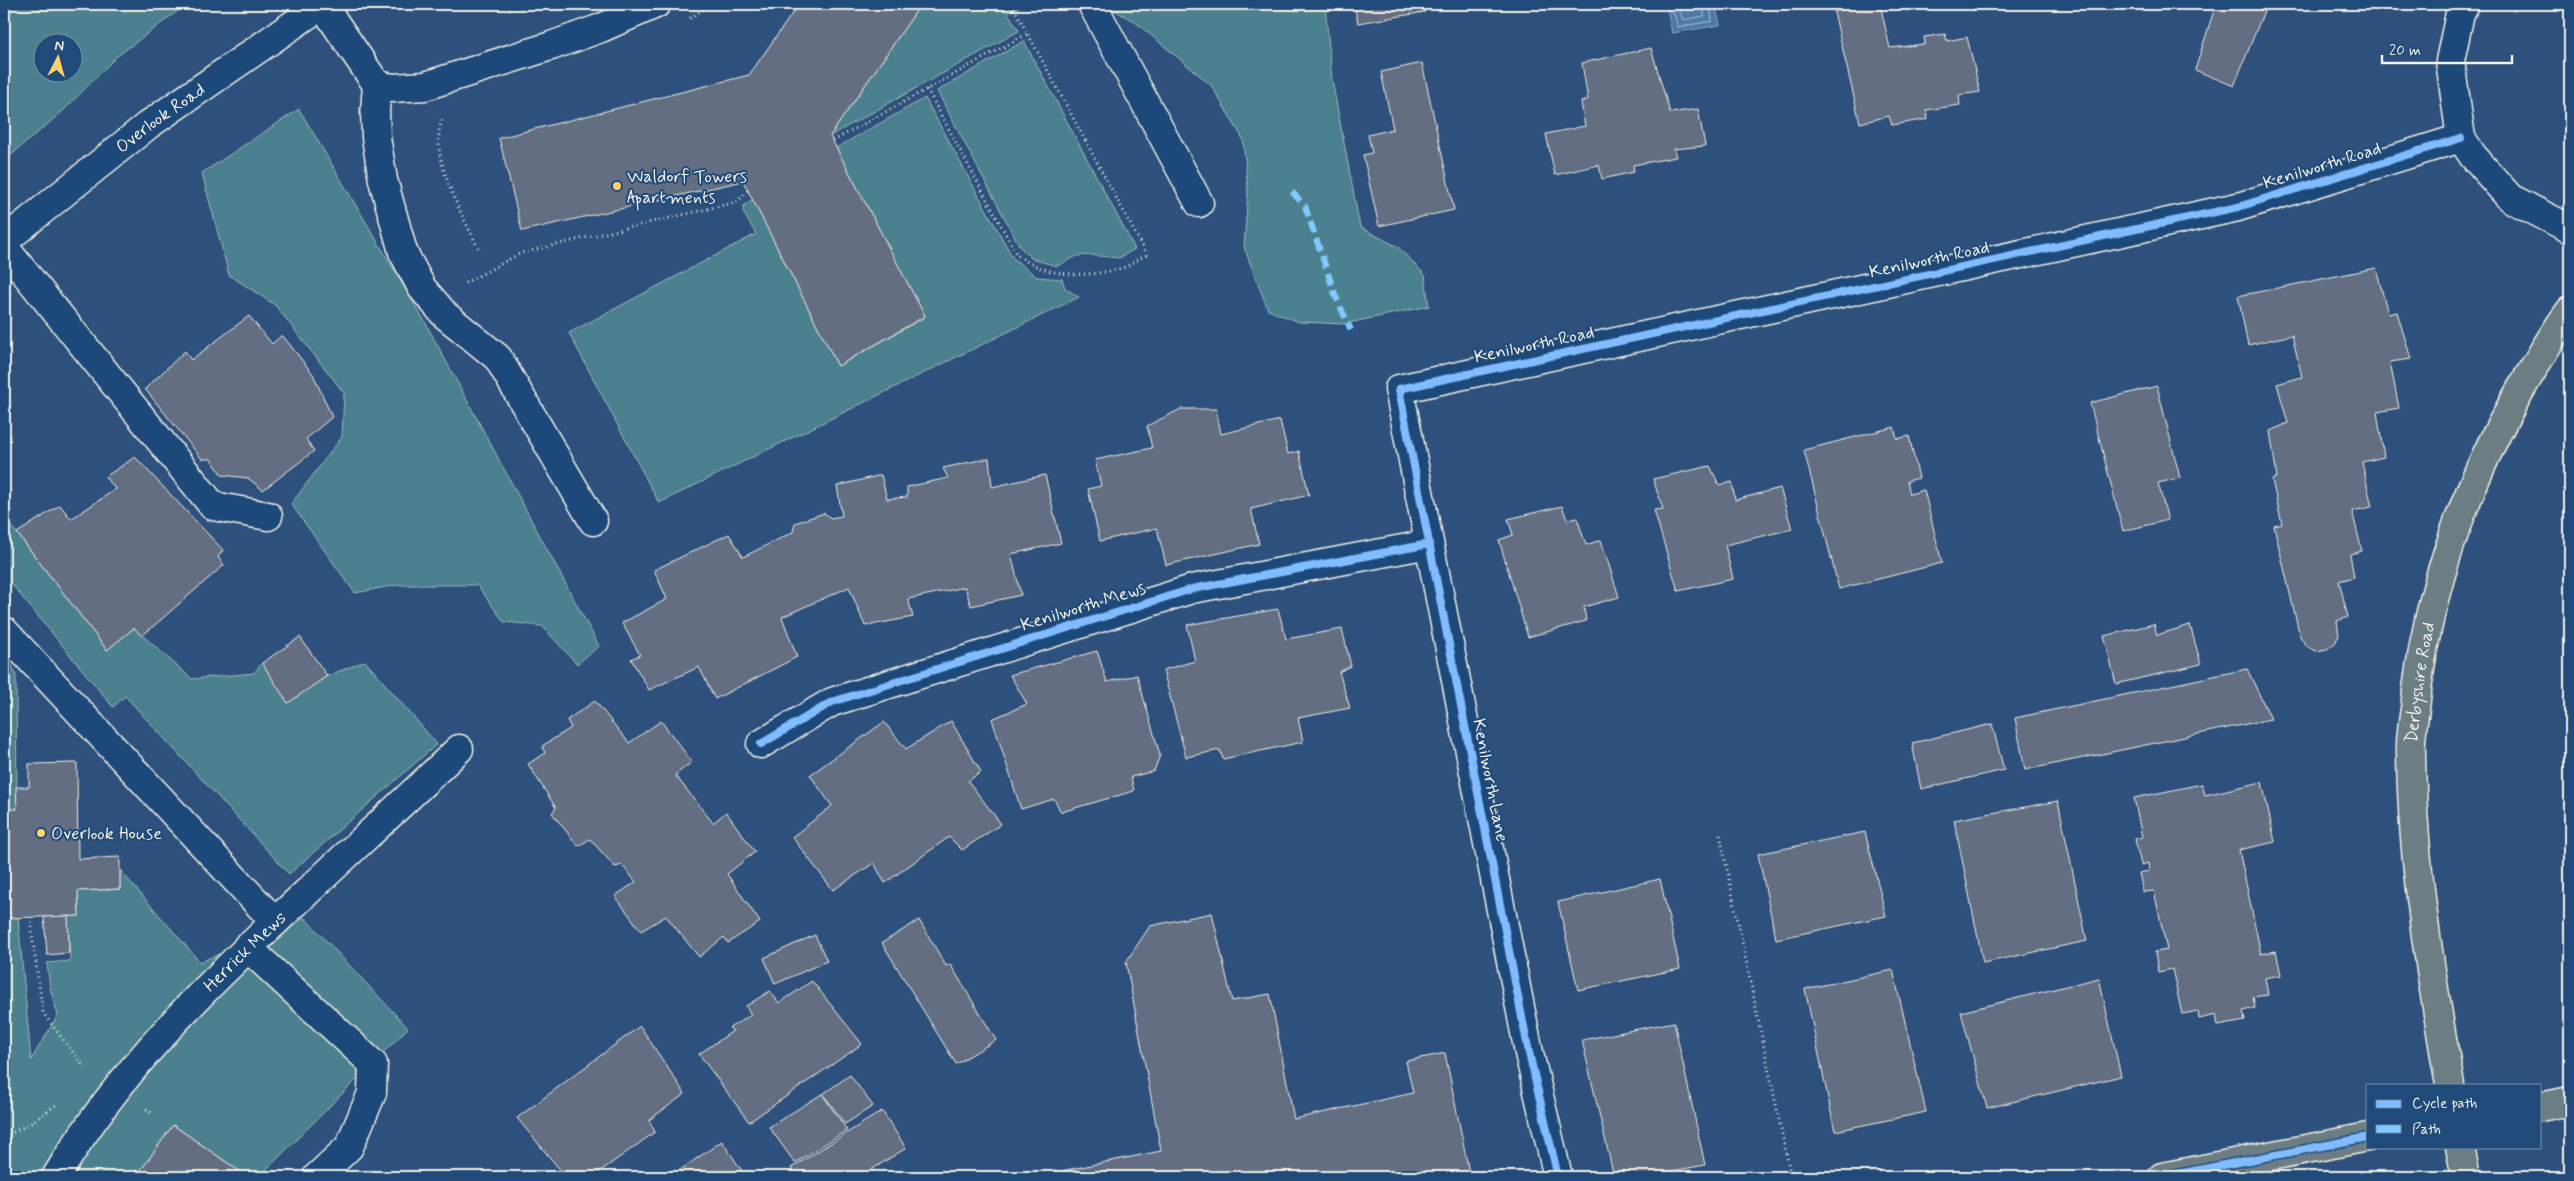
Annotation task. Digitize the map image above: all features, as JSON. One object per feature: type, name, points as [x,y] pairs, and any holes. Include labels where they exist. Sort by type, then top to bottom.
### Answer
[{"type":"main road","name":"Derbyshire Road","points":[[2450,1084],[2415,856],[2410,751],[2418,678],[2430,613],[2448,552],[2486,454],[2521,388],[2570,311]]},
{"type":"main road","points":[[2542,1107],[2570,1101]]},
{"type":"main road","points":[[2162,1177],[2366,1137]]},
{"type":"main road","points":[[2460,1148],[2466,1177]]},
{"type":"street","points":[[322,4],[377,85],[374,111],[376,137],[385,189],[403,252],[422,288],[445,315],[498,358],[593,521]]},
{"type":"street","name":"Overlook Road","points":[[4,241],[148,125],[322,4]]},
{"type":"street","points":[[377,85],[401,88],[425,86],[559,43],[601,28],[656,4]]},
{"type":"street","points":[[1092,4],[1199,203]]},
{"type":"street","points":[[2465,4],[2460,13],[2450,61],[2461,138],[2473,156],[2510,198],[2570,229]]},
{"type":"street","name":"Kenilworth Road","points":[[1399,389],[2238,207],[2461,138]]},
{"type":"street","points":[[4,247],[213,506],[268,516]]},
{"type":"street","name":"Kenilworth Lane","points":[[1399,389],[1527,1043],[1558,1177]]},
{"type":"street","name":"Kenilworth Mews","points":[[761,744],[804,716],[832,702],[1192,589],[1429,544]]},
{"type":"street","points":[[4,631],[274,922]]},
{"type":"street","name":"Herrick Mews","points":[[56,1177],[75,1145],[106,1103],[195,997],[459,750]]},
{"type":"street","points":[[247,947],[373,1064],[372,1093],[349,1147],[317,1177]]},
{"type":"path","points":[[683,22],[711,4]]},
{"type":"path","points":[[927,89],[1017,255],[1041,269],[1073,275],[1124,268],[1148,254],[1014,8]]},
{"type":"path","points":[[833,142],[1027,34]]},
{"type":"path","points":[[444,116],[441,123],[440,144],[445,178],[478,248]]},
{"type":"path","points":[[459,286],[521,253],[736,202],[748,190]]},
{"type":"path","points":[[1720,835],[1791,1177]]},
{"type":"path","points":[[32,917],[32,935],[43,1013],[87,1070]]},
{"type":"path","points":[[4,1137],[31,1123],[61,1100]]},
{"type":"green space","points":[[4,4],[187,4],[116,57],[63,111],[4,161]]},
{"type":"green space","points":[[921,4],[1024,4],[1008,13],[1019,31],[830,136]]},
{"type":"green space","points":[[1104,4],[1325,4],[1332,80],[1360,227],[1398,247],[1425,275],[1429,306],[1344,324],[1299,322],[1268,310],[1244,247],[1248,191],[1243,139],[1211,85],[1135,22]]},
{"type":"green space","points":[[1024,41],[1135,249],[1119,258],[1090,255],[1077,256],[1057,266],[1032,259],[1020,247],[937,91]]},
{"type":"green space","points":[[925,98],[1013,258],[1037,277],[1062,279],[1065,288],[1079,297],[659,503],[569,333],[756,234],[743,212],[744,205],[753,199],[838,366],[925,317],[836,148]]},
{"type":"green space","points":[[299,109],[425,322],[599,646],[577,664],[542,626],[504,622],[477,585],[397,585],[355,593],[291,504],[342,437],[344,393],[275,305],[229,275],[202,173]]},
{"type":"green space","points":[[4,519],[17,533],[107,650],[134,628],[192,679],[254,673],[262,663],[288,702],[327,676],[365,661],[437,744],[289,874],[125,696],[113,707],[4,575]]},
{"type":"green space","points":[[4,657],[10,661],[16,675],[17,809],[4,809]]},
{"type":"green space","points":[[120,870],[200,962],[305,918],[408,1028],[259,1177],[248,1177],[173,1125],[136,1177],[4,1177],[4,918],[18,917],[31,1060],[58,1015],[50,988],[47,963],[70,961],[68,916],[79,916],[78,891],[120,889]]},
{"type":"green space","points":[[2372,1173],[2376,1177],[2282,1177]]},
{"type":"water","points":[[1666,4],[1715,4],[1720,25],[1672,33]]},
{"type":"building","name":"Waldorf Towers Apartments","points":[[799,4],[921,4],[830,136],[925,316],[838,366],[743,181],[522,231],[499,138],[749,75]]},
{"type":"building","points":[[1354,4],[1423,4],[1425,12],[1358,23]]},
{"type":"building","points":[[1863,4],[1880,4],[1890,48],[1925,44],[1924,37],[1945,34],[1947,41],[1967,37],[1980,92],[1959,95],[1960,105],[1926,110],[1928,119],[1892,125],[1889,116],[1860,123],[1834,12]]},
{"type":"building","points":[[2216,4],[2276,4],[2264,11],[2234,86],[2195,70]]},
{"type":"building","points":[[1651,48],[1670,113],[1698,109],[1705,146],[1674,149],[1676,157],[1633,165],[1634,172],[1602,179],[1599,165],[1555,175],[1546,134],[1585,126],[1581,102],[1588,100],[1582,63]]},
{"type":"building","points":[[1422,63],[1454,210],[1379,226],[1363,155],[1372,153],[1368,135],[1393,129],[1381,72]]},
{"type":"building","points":[[2376,268],[2388,314],[2397,312],[2411,359],[2390,362],[2399,408],[2377,412],[2384,457],[2362,462],[2372,507],[2352,511],[2362,551],[2350,554],[2354,577],[2339,581],[2348,617],[2337,621],[2339,635],[2335,643],[2327,649],[2316,651],[2306,646],[2300,636],[2274,526],[2282,524],[2272,480],[2277,477],[2270,431],[2288,423],[2277,384],[2302,377],[2292,335],[2248,345],[2238,296]]},
{"type":"building","points":[[249,316],[272,344],[282,335],[313,374],[332,417],[306,439],[314,451],[263,490],[248,478],[222,475],[211,459],[202,459],[145,389],[185,351],[191,360]]},
{"type":"building","points":[[2157,386],[2180,478],[2158,483],[2168,520],[2123,531],[2090,403]]},
{"type":"building","points":[[1181,409],[1216,409],[1221,434],[1280,420],[1288,454],[1299,451],[1309,495],[1251,509],[1259,544],[1166,565],[1157,528],[1100,541],[1088,489],[1101,486],[1095,460],[1152,448],[1147,426]]},
{"type":"building","points":[[1894,427],[1897,439],[1909,436],[1919,478],[1907,481],[1910,494],[1924,490],[1942,563],[1839,589],[1804,450]]},
{"type":"building","points":[[135,457],[223,550],[218,557],[224,565],[142,636],[134,628],[107,650],[17,533],[60,505],[71,519],[116,489],[105,477]]},
{"type":"building","points":[[989,458],[992,487],[1045,475],[1061,543],[1011,554],[1021,595],[971,606],[965,587],[908,599],[913,617],[865,626],[849,587],[782,617],[797,657],[715,699],[699,667],[649,690],[631,659],[640,655],[622,623],[667,599],[654,570],[729,534],[743,557],[793,532],[795,523],[824,513],[831,518],[842,516],[837,486],[881,475],[887,499],[907,497],[907,487],[948,478],[943,468]]},
{"type":"building","points":[[1710,466],[1719,485],[1732,482],[1735,500],[1780,488],[1792,529],[1725,545],[1733,579],[1678,591],[1654,510],[1663,509],[1653,479]]},
{"type":"building","points":[[1562,506],[1567,520],[1577,518],[1586,545],[1601,540],[1619,597],[1584,607],[1586,621],[1528,637],[1499,540],[1513,535],[1508,519]]},
{"type":"building","points":[[1278,609],[1286,639],[1342,629],[1351,666],[1339,672],[1350,708],[1298,718],[1303,742],[1223,759],[1220,750],[1186,757],[1163,670],[1195,661],[1187,625]]},
{"type":"building","points":[[2154,624],[2157,635],[2190,625],[2201,664],[2116,684],[2104,636]]},
{"type":"building","points":[[300,637],[327,676],[288,703],[262,663]]},
{"type":"building","points":[[1097,651],[1107,682],[1137,675],[1160,755],[1154,771],[1131,777],[1134,791],[1061,812],[1054,799],[1021,809],[992,719],[1027,704],[1010,675]]},
{"type":"building","points":[[2247,669],[2271,719],[2025,770],[2015,718]]},
{"type":"building","points":[[595,701],[629,743],[661,721],[692,762],[675,775],[713,823],[726,812],[755,852],[727,874],[760,922],[728,943],[724,937],[699,957],[666,916],[641,931],[615,896],[636,882],[622,865],[615,867],[590,839],[578,846],[552,813],[556,808],[528,764],[545,753],[542,746],[571,728],[567,720]]},
{"type":"building","points":[[951,721],[981,772],[968,781],[1001,824],[962,850],[949,837],[885,883],[874,863],[833,890],[792,837],[832,806],[810,775],[884,722],[906,749]]},
{"type":"building","points":[[1992,724],[2004,770],[1921,789],[1912,743]]},
{"type":"building","name":"Overlook House","points":[[77,763],[78,859],[120,857],[120,889],[78,891],[79,916],[4,918],[4,809],[17,809],[16,787],[29,787],[29,764]]},
{"type":"building","points":[[2262,782],[2275,842],[2239,850],[2261,954],[2276,951],[2281,975],[2265,978],[2268,995],[2253,997],[2255,1008],[2243,1011],[2245,1021],[2218,1026],[2216,1015],[2199,1019],[2198,1011],[2182,1014],[2172,969],[2158,972],[2155,952],[2167,950],[2154,891],[2143,892],[2139,873],[2149,871],[2148,863],[2141,865],[2135,839],[2142,837],[2134,798],[2202,784],[2205,795]]},
{"type":"building","points":[[2058,801],[2087,941],[1983,963],[1954,820]]},
{"type":"building","points":[[1865,832],[1886,916],[1776,939],[1758,854]]},
{"type":"building","points":[[1660,879],[1680,969],[1578,990],[1558,902]]},
{"type":"building","points":[[1212,913],[1232,1001],[1270,994],[1294,1119],[1413,1093],[1406,1061],[1445,1053],[1470,1177],[1031,1177],[1161,1151],[1126,962],[1150,926]]},
{"type":"building","points":[[68,916],[69,953],[47,955],[44,917]]},
{"type":"building","points":[[919,920],[946,966],[950,964],[996,1040],[956,1064],[882,943]]},
{"type":"building","points":[[815,935],[827,961],[775,984],[764,958]]},
{"type":"building","points":[[1893,970],[1926,1112],[1835,1131],[1805,989]]},
{"type":"building","points":[[2099,978],[2121,1076],[1987,1108],[1961,1012]]},
{"type":"building","points":[[812,981],[862,1044],[749,1122],[699,1054],[733,1031],[729,1028],[751,1015],[746,1006],[770,991],[779,1003]]},
{"type":"building","points":[[1674,1022],[1705,1165],[1640,1177],[1614,1177],[1582,1040]]},
{"type":"building","points":[[640,1026],[685,1094],[649,1120],[655,1132],[592,1177],[566,1177],[517,1118]]},
{"type":"building","points":[[850,1075],[873,1106],[845,1124],[823,1094]]},
{"type":"building","points":[[822,1094],[847,1130],[795,1163],[769,1127]]},
{"type":"building","points":[[882,1111],[906,1148],[860,1177],[798,1177],[791,1168]]},
{"type":"building","points":[[173,1125],[248,1177],[136,1177]]},
{"type":"building","points":[[722,1141],[746,1177],[670,1177]]},
{"type":"marked path","points":[[1292,192],[1305,206],[1336,297],[1351,330]]},
{"type":"cycle path","points":[[1558,1177],[1529,1053],[1399,389],[2238,207],[2461,138]]},
{"type":"cycle path","points":[[761,744],[832,702],[1192,589],[1429,544]]},
{"type":"cycle path","points":[[2162,1177],[2366,1137]]},
{"type":"place","name":"Waldorf Towers Apartments","points":[[617,186]]},
{"type":"place","name":"Overlook House","points":[[41,833]]}]
